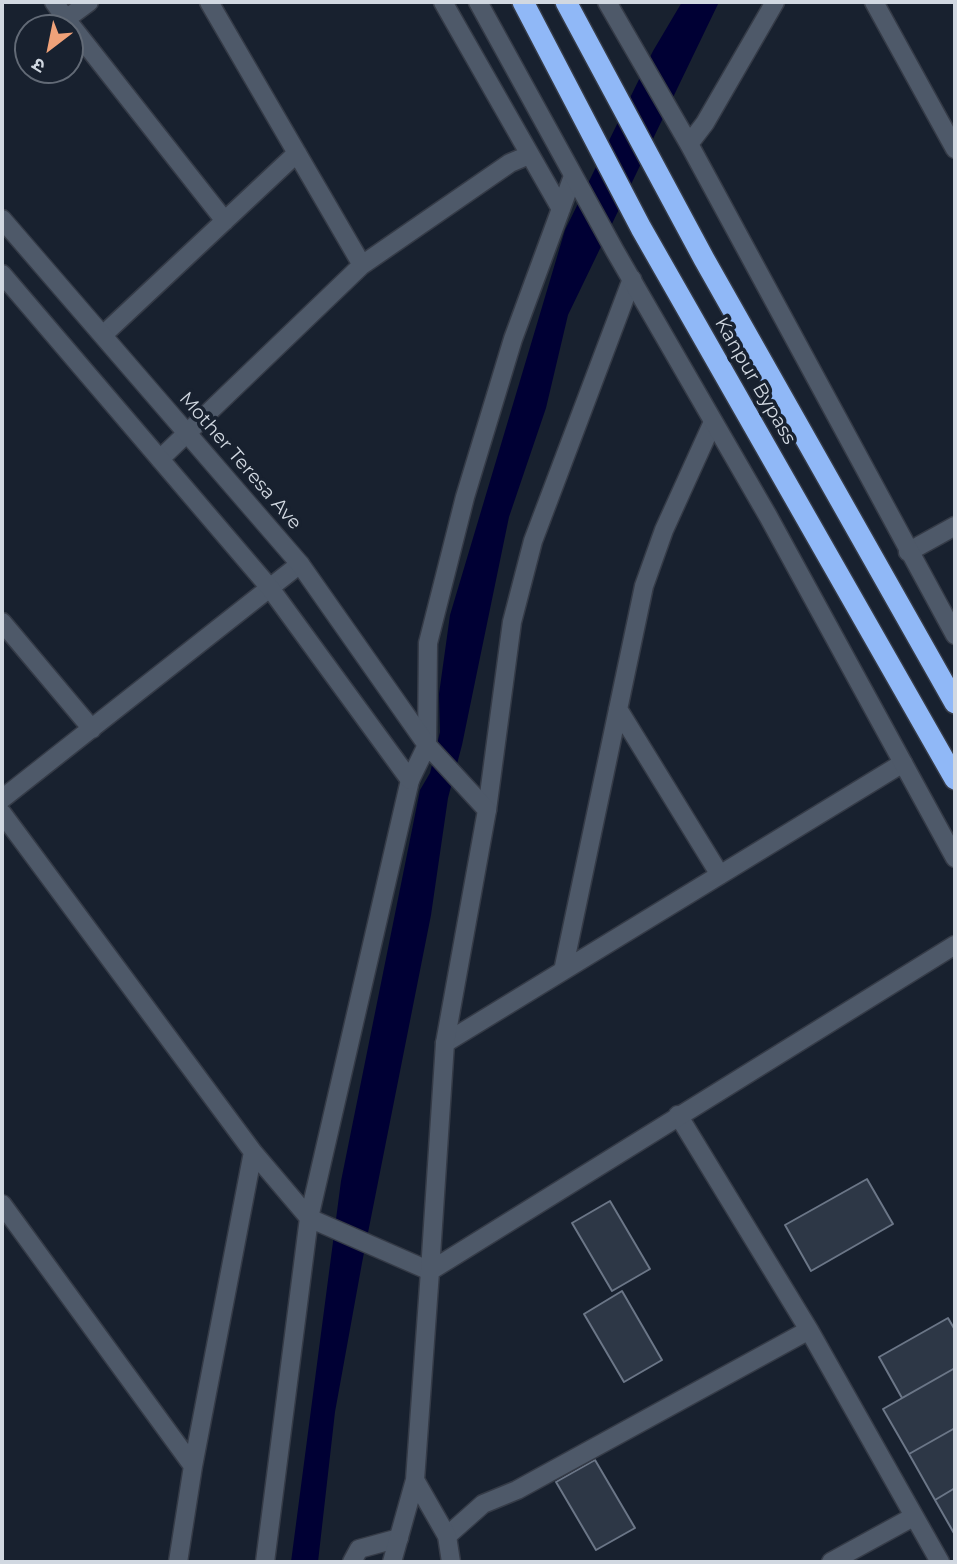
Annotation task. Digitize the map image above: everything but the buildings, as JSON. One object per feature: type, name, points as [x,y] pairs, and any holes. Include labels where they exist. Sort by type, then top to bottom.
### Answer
[{"type":"highway","name":"Kanpur Bypass","points":[[523,2],[641,228],[955,779]]},
{"type":"highway","name":"Kanpur Bypass","points":[[566,2],[704,259],[955,703]]},
{"type":"street","points":[[73,14],[89,2]]},
{"type":"street","points":[[209,2],[362,265]]},
{"type":"street","points":[[443,2],[561,209]]},
{"type":"street","points":[[478,2],[955,858]]},
{"type":"street","points":[[689,144],[705,123],[775,2]]},
{"type":"street","points":[[873,2],[955,149]]},
{"type":"street","points":[[613,6],[955,635]]},
{"type":"street","points":[[84,42],[225,220]]},
{"type":"street","points":[[103,335],[297,153]]},
{"type":"street","points":[[160,459],[362,265],[510,163],[528,155]]},
{"type":"street","points":[[265,1562],[312,1220],[410,780],[431,748],[428,643],[465,497],[513,339],[561,209],[577,182]]},
{"type":"street","name":"Mother Teresa Ave","points":[[2,219],[300,564],[431,748],[471,789],[487,810]]},
{"type":"street","points":[[2,274],[270,588],[410,780]]},
{"type":"street","points":[[392,1562],[415,1480],[445,1043],[487,810],[512,622],[533,541],[632,279]]},
{"type":"street","points":[[563,971],[644,586],[664,530],[713,422]]},
{"type":"street","points":[[908,552],[955,526]]},
{"type":"street","points":[[2,799],[300,564]]},
{"type":"street","points":[[2,622],[92,729]]},
{"type":"street","points":[[618,709],[720,875]]},
{"type":"street","points":[[445,1043],[903,763]]},
{"type":"street","points":[[2,813],[253,1152],[312,1220],[430,1271]]},
{"type":"street","points":[[430,1271],[955,944]]},
{"type":"street","points":[[678,1115],[809,1330],[940,1562]]},
{"type":"street","points":[[178,1562],[193,1466],[253,1152]]},
{"type":"street","points":[[2,1204],[193,1466]]},
{"type":"street","points":[[447,1536],[483,1504],[517,1490],[809,1330]]},
{"type":"street","points":[[415,1480],[447,1536],[451,1562]]},
{"type":"street","points":[[831,1562],[914,1517]]},
{"type":"street","points":[[352,1562],[359,1549],[399,1538]]},
{"type":"shaded area","points":[[682,2],[719,2],[568,315],[546,408],[509,517],[462,745],[448,798],[431,915],[362,1263],[335,1412],[318,1562],[291,1562],[341,1181],[420,790],[430,773],[440,732],[439,694],[450,615],[565,230],[653,51]]}]
